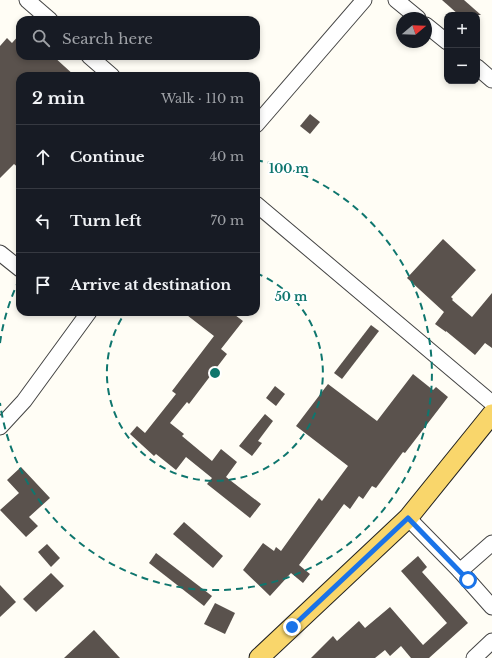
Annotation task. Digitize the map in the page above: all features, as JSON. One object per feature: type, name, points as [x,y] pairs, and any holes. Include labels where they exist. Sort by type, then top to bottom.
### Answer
[{"type":"main road","points":[[259,658],[408,518],[492,414]]},
{"type":"street","points":[[27,0],[45,16]]},
{"type":"street","points":[[260,120],[364,0]]},
{"type":"street","points":[[396,0],[411,12]]},
{"type":"street","points":[[432,30],[444,40]]},
{"type":"street","points":[[94,60],[108,72]]},
{"type":"street","points":[[480,70],[492,80]]},
{"type":"street","points":[[260,207],[492,403]]},
{"type":"street","points":[[0,253],[16,266]]},
{"type":"street","points":[[0,427],[24,401],[86,316]]},
{"type":"street","points":[[408,518],[460,571],[492,607]]},
{"type":"street","points":[[460,571],[492,543]]},
{"type":"street","points":[[474,658],[492,641]]},
{"type":"building","points":[[442,0],[464,0],[478,12],[456,12]]},
{"type":"building","points":[[7,38],[12,43],[16,38],[16,60],[57,60],[71,72],[16,72],[16,166],[14,164],[0,178],[0,46]]},
{"type":"building","points":[[310,114],[320,122],[310,134],[300,126]]},
{"type":"building","points":[[443,239],[476,270],[451,297],[453,299],[452,300],[472,317],[492,293],[492,348],[485,343],[475,355],[446,331],[435,324],[444,312],[407,278]]},
{"type":"building","points":[[188,316],[236,316],[243,321],[221,349],[227,354],[189,404],[187,402],[170,423],[184,434],[182,436],[212,461],[221,449],[237,462],[226,477],[261,504],[250,518],[207,484],[212,478],[186,457],[176,470],[156,454],[154,456],[130,434],[137,426],[145,433],[176,394],[172,391],[214,336]]},
{"type":"building","points":[[371,325],[379,331],[342,379],[334,373]]},
{"type":"building","points":[[413,374],[433,390],[436,387],[448,397],[376,488],[372,486],[363,499],[359,496],[350,509],[344,504],[299,565],[310,574],[303,583],[291,573],[270,596],[243,570],[263,543],[274,551],[276,547],[281,551],[319,498],[322,501],[348,466],[296,426],[328,384],[377,421]]},
{"type":"building","points":[[275,386],[285,394],[276,406],[266,398]]},
{"type":"building","points":[[265,414],[273,421],[258,441],[262,443],[252,456],[239,446]]},
{"type":"building","points":[[21,467],[50,498],[29,517],[38,526],[26,537],[0,510],[19,493],[7,480]]},
{"type":"building","points":[[184,522],[223,556],[213,568],[173,534]]},
{"type":"building","points":[[47,544],[60,558],[51,567],[38,552]]},
{"type":"building","points":[[156,553],[212,596],[204,606],[149,563]]},
{"type":"building","points":[[418,556],[427,567],[422,572],[468,623],[429,658],[411,658],[401,646],[390,656],[385,650],[375,658],[311,658],[333,636],[337,641],[359,621],[365,628],[390,607],[423,645],[447,623],[401,571]]},
{"type":"building","points":[[51,573],[64,586],[36,612],[23,599]]},
{"type":"building","points":[[0,585],[16,602],[0,617]]},
{"type":"building","points":[[215,603],[235,613],[225,634],[204,624]]},
{"type":"building","points":[[94,630],[120,658],[64,658]]},
{"type":"route","points":[[292,627],[408,518],[468,580]]}]
